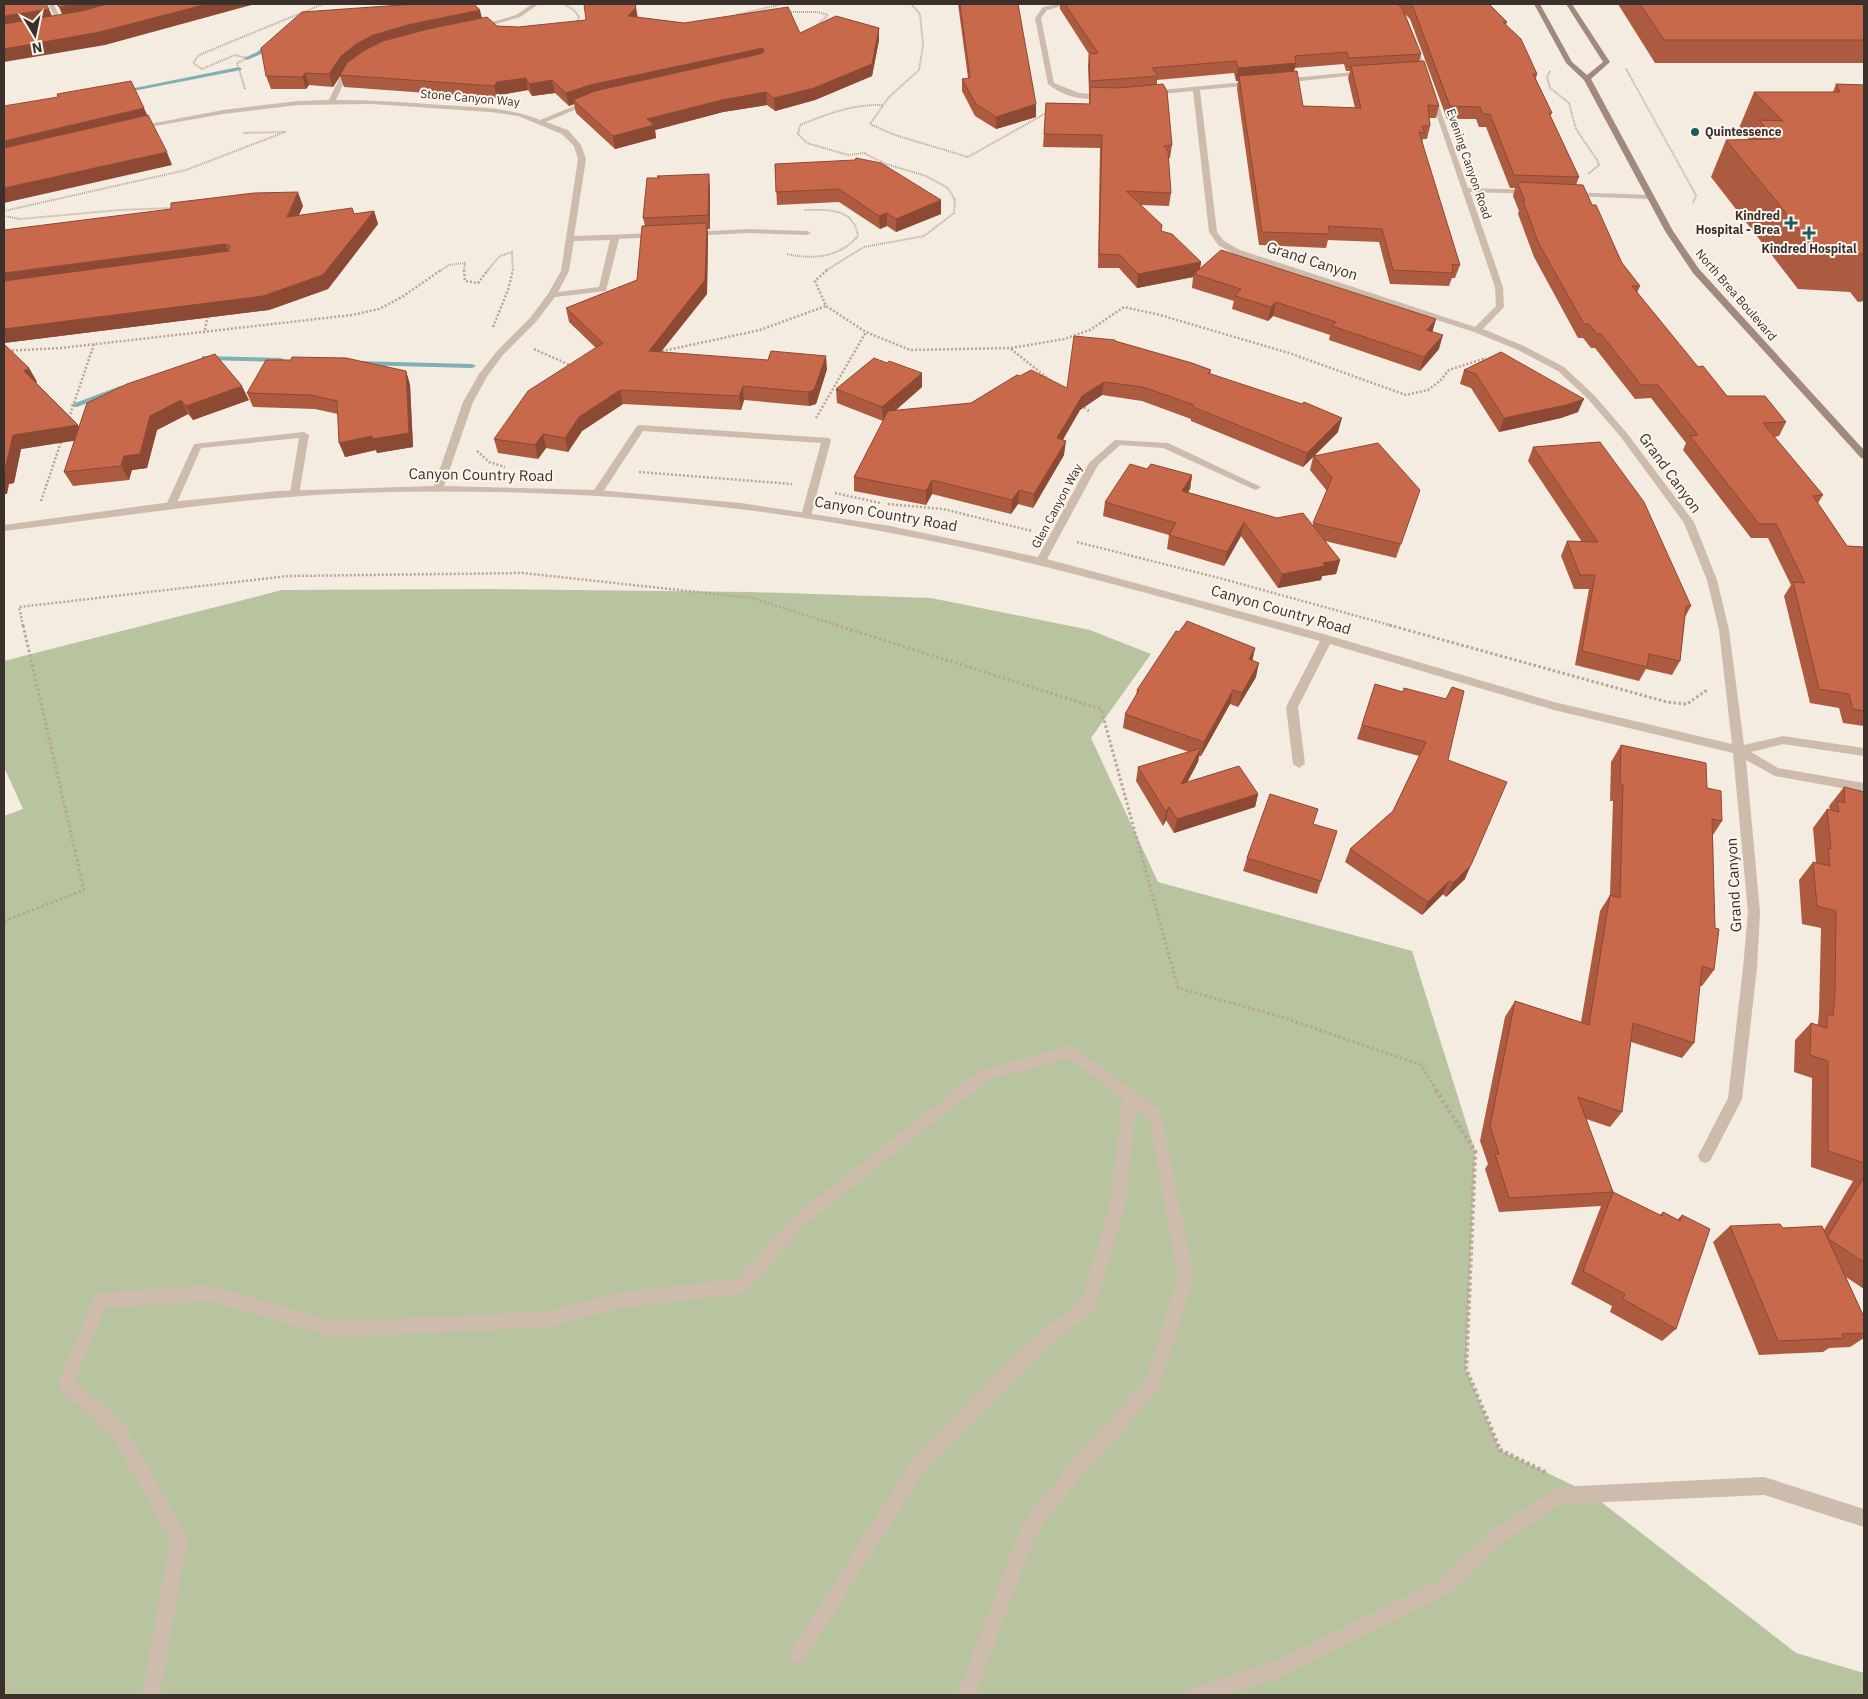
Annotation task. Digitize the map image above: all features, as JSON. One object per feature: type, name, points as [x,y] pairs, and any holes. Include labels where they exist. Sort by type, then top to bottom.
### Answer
[{"type":"main road","name":"North Brea Boulevard","points":[[1537,4],[1569,62],[1587,79],[1669,231],[1696,271],[1864,456]]},
{"type":"main road","points":[[1569,4],[1607,62],[1587,79]]},
{"type":"street","points":[[51,4],[60,24]]},
{"type":"street","points":[[468,30],[518,16],[536,4]]},
{"type":"street","points":[[1068,4],[1044,8],[1038,18],[1052,84],[1069,94],[1093,98],[1112,96]]},
{"type":"street","points":[[52,25],[69,22]]},
{"type":"street","name":"Evening Canyon Road","points":[[1411,37],[1425,70],[1500,287],[1500,307],[1477,330]]},
{"type":"street","points":[[332,102],[342,79],[358,65]]},
{"type":"street","points":[[1415,70],[1425,70]]},
{"type":"street","points":[[1272,82],[1377,72]]},
{"type":"street","points":[[1140,94],[1263,82]]},
{"type":"street","name":"Grand Canyon","points":[[1196,89],[1213,232],[1221,243],[1237,252],[1477,330],[1521,348],[1561,370],[1591,397],[1623,434],[1689,522],[1712,580],[1724,630],[1739,750],[1754,912],[1750,968],[1735,1099],[1705,1156]]},
{"type":"street","points":[[542,121],[595,100]]},
{"type":"street","name":"Stone Canyon Way","points":[[126,130],[224,112],[298,103],[332,102],[490,110],[519,114],[542,121],[565,132],[577,145],[582,159],[564,271],[552,295],[533,320],[500,353],[484,374],[468,402],[438,489]]},
{"type":"street","points":[[1467,190],[1544,193]]},
{"type":"street","points":[[1563,194],[1650,197]]},
{"type":"street","points":[[682,234],[748,231],[807,233]]},
{"type":"street","points":[[569,239],[663,235]]},
{"type":"street","points":[[552,295],[603,289],[616,237]]},
{"type":"street","points":[[597,493],[640,428],[826,440],[806,516]]},
{"type":"street","points":[[171,505],[197,446],[304,435],[295,493]]},
{"type":"street","name":"Glen Canyon Way","points":[[1041,560],[1094,463],[1118,442],[1165,445],[1256,487]]},
{"type":"street","name":"Canyon Country Road","points":[[4,528],[171,505],[295,493],[438,489],[597,493],[741,506],[890,529],[1041,560],[1327,639],[1554,706],[1739,750],[1775,772],[1864,787]]},
{"type":"street","points":[[1299,764],[1292,707],[1327,639]]},
{"type":"street","name":"Canyon Country Road","points":[[1739,750],[1783,740],[1864,752]]},
{"type":"street","points":[[150,1695],[179,1538],[119,1432],[66,1384],[100,1301],[209,1293],[333,1329],[544,1320],[621,1300],[741,1286],[800,1220],[984,1075],[1071,1051],[1156,1116],[1186,1278],[1152,1386],[1077,1468],[1029,1528],[966,1695]]},
{"type":"street","points":[[798,1654],[920,1463],[1030,1352],[1090,1304],[1117,1207],[1130,1096]]},
{"type":"street","points":[[1197,1695],[1283,1667],[1444,1586],[1502,1533],[1559,1496],[1764,1486],[1864,1518]]},
{"type":"path","points":[[247,96],[237,63],[247,58],[235,55],[202,69],[193,63],[199,55],[323,4]]},
{"type":"path","points":[[564,4],[574,10],[579,17],[576,25],[568,28]]},
{"type":"path","points":[[731,16],[782,4]]},
{"type":"path","points":[[911,4],[920,14],[923,45],[918,70],[883,105],[870,124],[895,135],[968,156],[1040,118],[1052,108]]},
{"type":"path","points":[[749,12],[769,12]]},
{"type":"path","points":[[779,12],[818,12],[828,15],[814,27]]},
{"type":"path","points":[[1624,65],[1696,195],[1692,203]]},
{"type":"path","points":[[1552,67],[1547,77],[1550,88],[1562,96],[1572,107],[1575,126],[1583,143],[1596,154],[1599,165],[1582,178]]},
{"type":"path","points":[[883,105],[856,106],[814,119],[800,125],[798,134],[807,143],[848,156],[864,153],[886,164],[926,176],[948,188],[955,200],[954,213],[924,236],[864,247],[831,266],[815,281],[826,306],[866,332],[910,350],[1011,348],[1064,339],[1090,330],[1124,306],[1280,351],[1406,395],[1428,390],[1440,381],[1449,370],[1474,363],[1492,355]]},
{"type":"path","points":[[4,211],[186,170],[285,132],[238,133]]},
{"type":"path","points":[[4,216],[20,219],[110,210],[178,208]]},
{"type":"path","points":[[780,252],[795,257],[829,254],[848,248],[858,236],[856,225],[838,210],[796,210]]},
{"type":"path","points":[[4,351],[94,344],[205,330],[352,315],[379,309],[456,263],[465,263],[463,274],[466,282],[478,284],[490,264],[504,252],[512,252],[512,271],[508,290],[491,332]]},
{"type":"path","points":[[654,353],[760,330],[826,306]]},
{"type":"path","points":[[205,330],[209,311]]},
{"type":"path","points":[[816,419],[866,332]]},
{"type":"path","points":[[537,341],[532,348],[578,369]]},
{"type":"path","points":[[68,423],[94,344]]},
{"type":"path","points":[[1011,348],[1059,387]]},
{"type":"path","points":[[1074,399],[1089,412]]},
{"type":"path","points":[[41,502],[65,432]]},
{"type":"path","points":[[479,443],[477,453],[489,462],[512,469]]},
{"type":"path","points":[[612,471],[738,479],[813,488],[884,504],[943,509],[1222,579],[1667,702],[1687,704],[1706,692],[1707,682]]},
{"type":"path","points":[[4,921],[84,890],[19,607],[288,576],[523,573],[752,598],[1101,709],[1178,988],[1282,1017],[1421,1065],[1476,1151],[1466,1369],[1500,1450],[1550,1474]]},
{"type":"green space","points":[[488,589],[751,592],[931,598],[1090,630],[1151,654],[1091,738],[1158,882],[1412,951],[1475,1151],[1466,1369],[1500,1450],[1591,1494],[1796,1653],[1864,1673],[1864,1695],[4,1695],[4,816],[23,809],[4,767],[4,661],[282,590]]},
{"type":"building","points":[[4,4],[46,4],[49,9],[4,16]]},
{"type":"building","points":[[57,4],[72,4],[59,7]]},
{"type":"building","points":[[107,4],[207,4],[100,32],[4,49],[4,24],[82,11]]},
{"type":"building","points":[[415,4],[474,4],[480,10],[411,24],[373,35],[356,44],[341,56],[329,74],[305,73],[302,77],[266,76],[261,48],[302,12]]},
{"type":"building","points":[[584,4],[635,4],[636,7],[628,16],[684,23],[788,7],[800,33],[836,16],[879,28],[872,64],[814,88],[774,98],[766,92],[722,100],[647,119],[654,125],[613,136],[573,100],[595,91],[760,54],[764,52],[763,48],[590,85],[566,93],[552,80],[529,84],[526,78],[497,82],[494,86],[340,75],[347,63],[363,51],[383,41],[428,29],[487,17],[497,26],[518,27],[586,20]]},
{"type":"building","points":[[960,4],[1018,4],[1036,104],[996,117],[976,104],[962,79],[970,78]]},
{"type":"building","points":[[1065,4],[1398,4],[1403,10],[1421,54],[1349,58],[1347,52],[1295,56],[1296,63],[1238,68],[1236,61],[1152,68],[1158,76],[1090,81],[1089,54],[1098,53]]},
{"type":"building","points":[[1409,4],[1489,4],[1507,22],[1503,22],[1521,39],[1537,74],[1533,74],[1552,113],[1549,113],[1579,177],[1514,175],[1490,114],[1483,114],[1480,107],[1450,106],[1413,7]]},
{"type":"building","points":[[1640,4],[1864,4],[1864,40],[1664,40]]},
{"type":"building","points":[[1424,61],[1439,106],[1428,105],[1430,126],[1422,126],[1425,133],[1419,132],[1460,265],[1452,264],[1453,273],[1393,270],[1382,229],[1328,226],[1330,234],[1262,232],[1239,76],[1297,71],[1303,106],[1361,108],[1351,66]]},
{"type":"building","points":[[131,81],[144,108],[4,141],[4,106],[58,97],[57,94]]},
{"type":"building","points":[[1163,84],[1167,91],[1172,145],[1164,146],[1168,151],[1171,193],[1126,191],[1162,225],[1161,231],[1172,234],[1201,262],[1138,274],[1120,255],[1099,254],[1102,135],[1044,134],[1046,103],[1090,104],[1090,87],[1118,88]]},
{"type":"building","name":"Kindred Hospital","points":[[1836,84],[1864,85],[1864,254],[1818,252],[1726,140],[1775,139],[1759,120],[1783,121],[1754,92],[1840,92]]},
{"type":"building","points":[[148,115],[167,152],[4,188],[4,148]]},
{"type":"building","points":[[856,158],[881,163],[941,200],[896,219],[887,213],[879,216],[839,189],[776,192],[775,164],[855,160]]},
{"type":"building","points":[[709,174],[708,215],[643,218],[647,178]]},
{"type":"building","points":[[1517,182],[1583,185],[1592,205],[1596,205],[1622,263],[1640,286],[1632,286],[1698,367],[1703,366],[1727,396],[1765,396],[1786,422],[1763,423],[1823,495],[1813,496],[1847,546],[1864,547],[1864,711],[1853,709],[1849,694],[1819,689],[1793,582],[1805,583],[1776,524],[1759,524],[1690,436],[1698,435],[1658,385],[1641,385],[1601,334],[1597,334],[1589,324],[1584,324],[1539,244]]},
{"type":"building","points":[[298,192],[287,217],[352,208],[354,214],[374,211],[323,275],[263,296],[4,329],[4,281],[229,251],[230,246],[225,244],[4,273],[4,230],[171,209],[171,203],[254,193]]},
{"type":"building","points":[[707,223],[705,280],[649,351],[768,360],[771,351],[826,356],[814,390],[808,392],[743,386],[739,396],[620,390],[579,417],[565,438],[543,434],[535,445],[494,439],[528,391],[603,343],[566,308],[637,280],[642,226]]},
{"type":"building","points":[[1221,250],[1436,319],[1427,330],[1443,335],[1424,357],[1332,326],[1336,322],[1276,302],[1271,307],[1235,296],[1241,289],[1194,274]]},
{"type":"building","points":[[1074,336],[1115,340],[1192,363],[1211,370],[1208,373],[1302,404],[1304,402],[1342,418],[1307,453],[1193,407],[1194,405],[1143,387],[1104,382],[1082,396],[1057,438],[1066,441],[1034,494],[1019,490],[1012,500],[932,480],[926,491],[854,477],[888,411],[971,403],[1017,375],[1020,376],[1031,370],[1067,388]]},
{"type":"building","points":[[4,344],[29,368],[24,371],[78,425],[13,435],[5,469],[4,469]]},
{"type":"building","points":[[1501,352],[1584,399],[1566,405],[1504,418],[1476,374],[1464,370]]},
{"type":"building","points":[[215,354],[242,386],[186,406],[181,400],[150,416],[140,454],[124,456],[121,466],[64,472],[87,403],[127,384]]},
{"type":"building","points":[[292,357],[346,358],[406,371],[409,433],[372,439],[372,436],[339,443],[337,401],[310,395],[247,393],[266,360],[291,360]]},
{"type":"building","points":[[874,358],[887,363],[889,361],[922,373],[882,407],[836,389]]},
{"type":"building","points":[[1600,442],[1644,502],[1691,606],[1686,606],[1680,661],[1649,654],[1647,667],[1582,651],[1595,575],[1580,575],[1567,541],[1598,542],[1533,447]]},
{"type":"building","points":[[1378,443],[1420,490],[1401,544],[1313,523],[1332,478],[1314,456]]},
{"type":"building","points":[[1130,464],[1147,469],[1151,464],[1192,475],[1182,491],[1277,518],[1303,513],[1340,560],[1323,563],[1325,566],[1282,574],[1244,522],[1227,552],[1169,535],[1176,523],[1105,502]]},
{"type":"building","points":[[1187,621],[1255,648],[1249,659],[1259,663],[1242,693],[1233,690],[1204,742],[1125,714],[1139,690],[1137,690],[1176,631],[1179,632]]},
{"type":"building","points":[[1375,684],[1403,692],[1404,688],[1446,699],[1452,687],[1464,691],[1448,760],[1507,782],[1471,865],[1453,883],[1449,881],[1428,902],[1350,849],[1393,811],[1426,742],[1362,725]]},
{"type":"building","points":[[1621,745],[1706,763],[1707,788],[1721,791],[1722,821],[1712,819],[1715,928],[1719,929],[1714,970],[1702,966],[1694,1043],[1633,1023],[1622,1112],[1578,1097],[1613,1192],[1509,1198],[1495,1154],[1499,1154],[1490,1126],[1515,1001],[1589,1025],[1610,895],[1620,898],[1623,784],[1620,784]]},
{"type":"building","points":[[1201,748],[1181,784],[1239,766],[1258,794],[1177,819],[1169,807],[1166,812],[1138,767]]},
{"type":"building","points":[[1844,787],[1864,792],[1864,1163],[1828,1151],[1828,1061],[1810,1055],[1811,1023],[1827,1028],[1827,1014],[1833,1016],[1835,995],[1836,911],[1817,906],[1813,862],[1830,866],[1828,849],[1831,849],[1827,809],[1839,812],[1837,801],[1845,803]]},
{"type":"building","points":[[1270,794],[1318,809],[1313,824],[1337,831],[1321,881],[1247,858]]},
{"type":"building","points":[[1864,1177],[1864,1262],[1827,1238]]},
{"type":"building","points":[[1613,1192],[1662,1216],[1663,1212],[1680,1221],[1682,1215],[1710,1229],[1676,1329],[1623,1299],[1625,1294],[1583,1271]]},
{"type":"building","points":[[1780,1224],[1783,1228],[1822,1226],[1864,1317],[1864,1333],[1842,1334],[1844,1338],[1778,1341],[1730,1226]]},
{"type":"waterway","points":[[247,58],[259,53],[273,42]]},
{"type":"waterway","points":[[123,91],[239,69]]},
{"type":"waterway","points":[[205,358],[281,360]]},
{"type":"waterway","points":[[358,363],[472,366]]},
{"type":"waterway","points":[[74,405],[123,388]]},
{"type":"place","name":"Quintessence","points":[[1695,132]]},
{"type":"place","name":"Kindred Hospital - Brea","points":[[1791,223]]},
{"type":"place","name":"Kindred Hospital","points":[[1809,233]]}]
